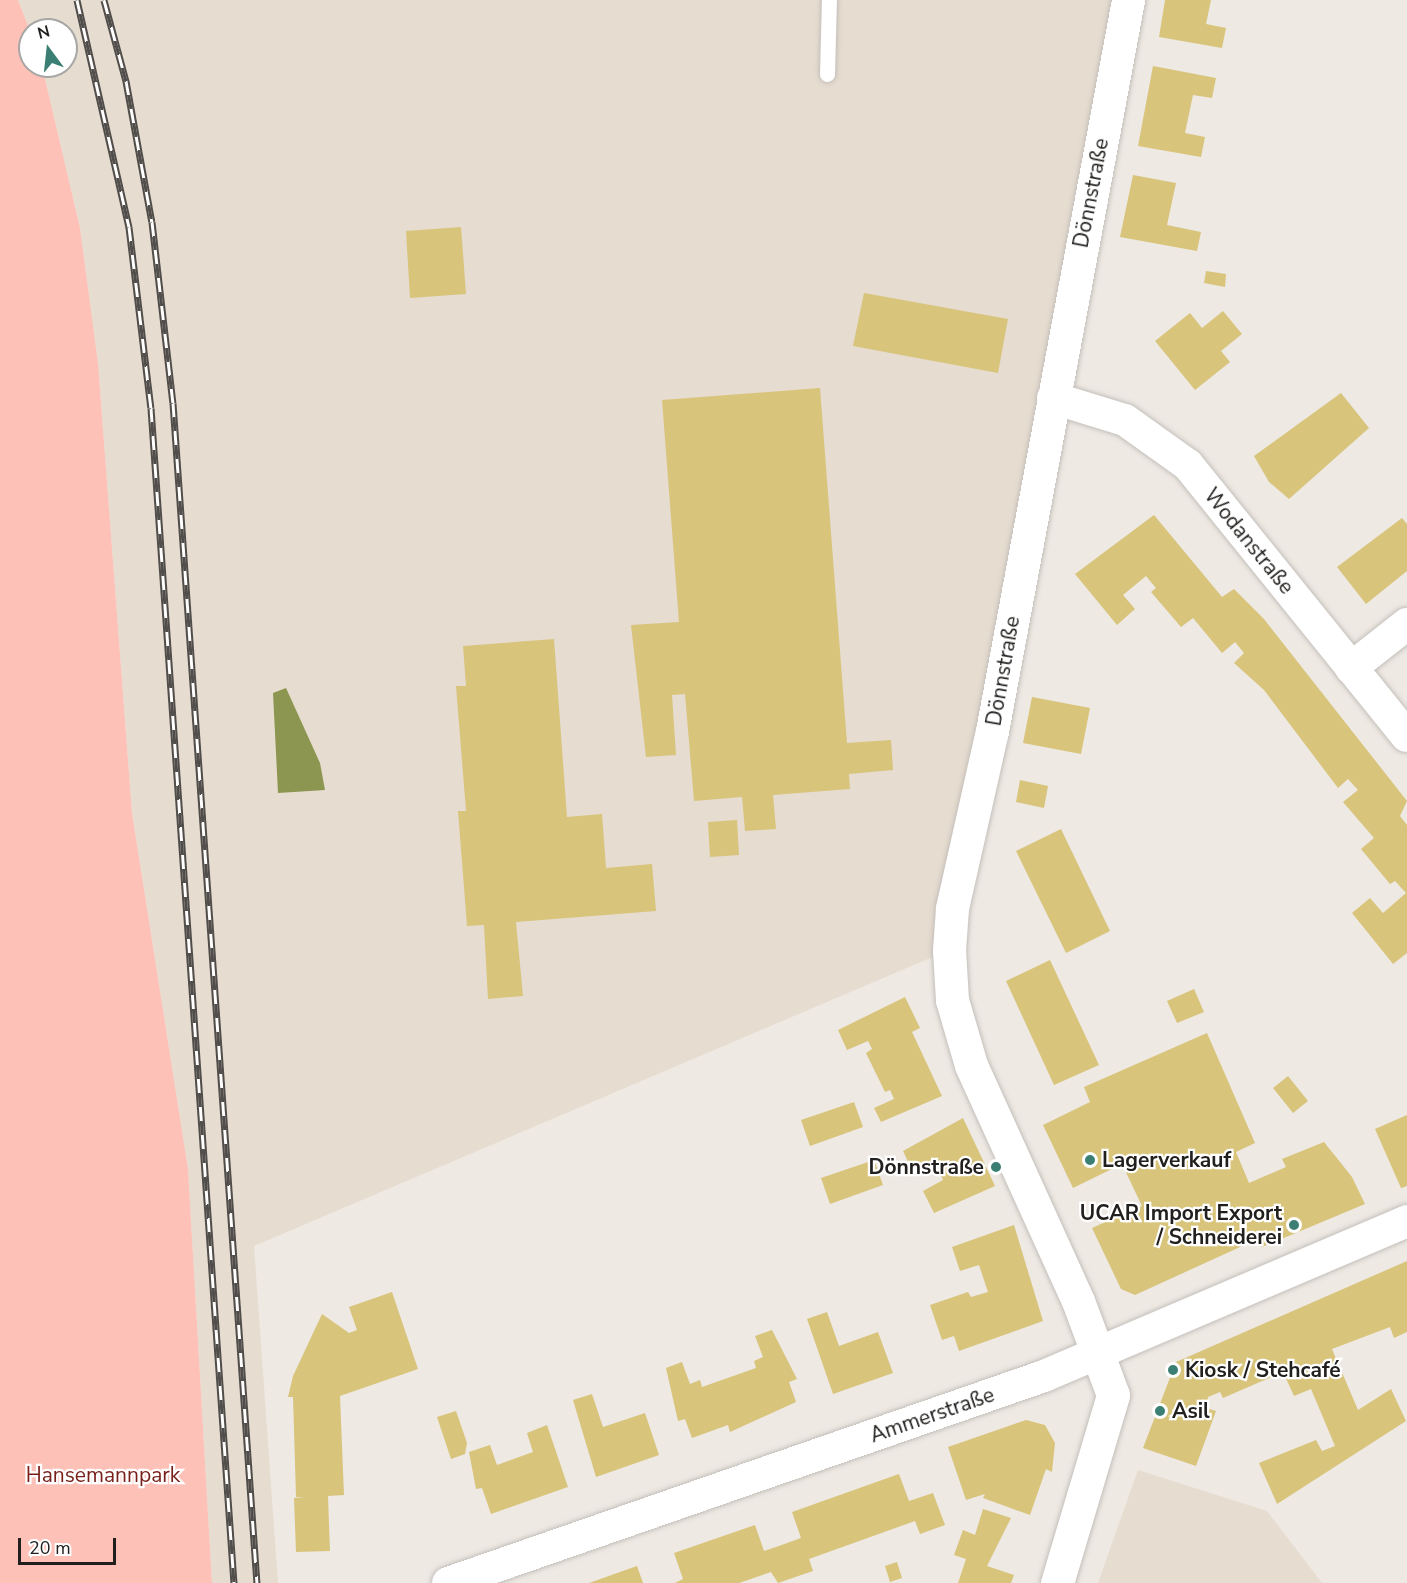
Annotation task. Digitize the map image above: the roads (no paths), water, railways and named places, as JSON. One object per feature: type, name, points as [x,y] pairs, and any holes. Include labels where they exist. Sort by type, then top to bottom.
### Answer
[{"type":"street","name":"Dönnstraße","points":[[1057,1583],[1113,1395],[1098,1354],[971,1065],[949,974],[952,908],[992,731],[1128,0]]},
{"type":"street","name":"Wodanstraße","points":[[1053,398],[1125,420],[1188,465],[1407,736]]},
{"type":"street","points":[[1351,668],[1407,624]]},
{"type":"street","name":"Ammerstraße","points":[[466,1580],[1098,1354],[1407,1221]]},
{"type":"lane","points":[[827,74],[829,0]]},
{"type":"railway","points":[[77,0],[129,227],[151,408],[234,1583]]},
{"type":"railway","points":[[104,0],[126,81],[152,222],[173,403],[257,1583]]},
{"type":"place","name":"Lagerverkauf","points":[[1090,1160]]},
{"type":"place","name":"Dönnstraße","points":[[996,1167]]},
{"type":"place","name":"UCAR Import Export / Schneiderei","points":[[1294,1225]]},
{"type":"place","name":"Kiosk / Stehcafé","points":[[1173,1370]]},
{"type":"place","name":"Asil","points":[[1160,1411]]},
{"type":"park label","name":"Hansemannpark","points":[[103,1475]]}]
